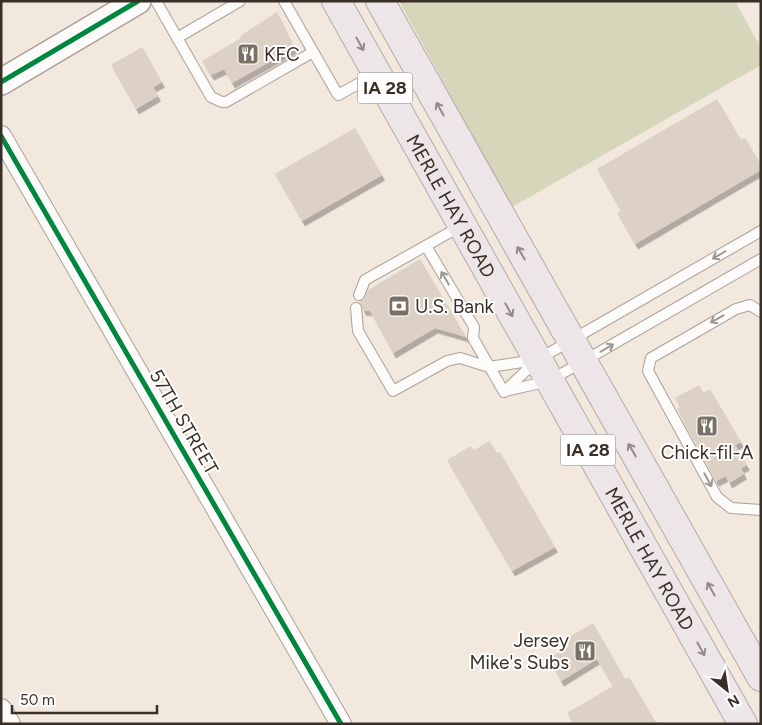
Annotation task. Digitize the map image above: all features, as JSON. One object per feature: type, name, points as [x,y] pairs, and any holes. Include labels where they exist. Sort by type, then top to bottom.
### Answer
[{"type":"main road","name":"MERLE HAY ROAD","points":[[336,1],[743,724]]},
{"type":"main road","name":"MERLE HAY ROAD","points":[[380,1],[761,677]]},
{"type":"street","points":[[1,82],[138,1]]},
{"type":"street","name":"57TH STREET","points":[[1,136],[341,724]]},
{"type":"street","points":[[1,709],[10,724]]},
{"type":"lane","points":[[156,1],[211,96],[222,102],[226,102],[313,52]]},
{"type":"lane","points":[[177,38],[240,1]]},
{"type":"lane","points":[[284,1],[338,96],[377,73]]},
{"type":"lane","points":[[359,296],[365,280],[462,226]]},
{"type":"lane","points":[[504,392],[577,351],[761,230]]},
{"type":"lane","points":[[426,246],[474,327],[473,338],[504,392]]},
{"type":"lane","points":[[504,392],[577,351],[761,259]]},
{"type":"lane","points":[[761,312],[750,306],[736,309],[651,358],[648,371],[717,497],[731,508],[761,510]]},
{"type":"lane","points":[[356,308],[358,331],[393,392],[447,361],[460,358],[489,367],[543,370]]},
{"type":"green space","points":[[399,1],[735,1],[761,48],[761,65],[512,207]]},
{"type":"building","name":"KFC","points":[[277,12],[294,48],[232,83],[224,69],[211,75],[202,61],[241,38],[240,36]]},
{"type":"building","points":[[142,47],[162,82],[153,87],[158,96],[136,109],[111,65]]},
{"type":"building","points":[[717,99],[741,140],[745,138],[761,165],[761,170],[635,244],[617,213],[621,211],[597,169]]},
{"type":"building","points":[[355,128],[382,175],[302,221],[275,174]]},
{"type":"building","name":"U.S. Bank","points":[[420,259],[466,337],[435,328],[393,353],[370,311],[363,310],[359,302],[364,300],[368,290]]},
{"type":"building","name":"Chick-fil-A","points":[[699,385],[703,393],[710,389],[741,442],[735,445],[747,465],[741,468],[744,474],[729,483],[726,476],[716,481],[677,409],[680,407],[675,398]]},
{"type":"building","points":[[490,441],[497,453],[500,452],[555,547],[512,571],[447,460],[471,446],[474,450]]},
{"type":"building","points":[[593,623],[625,679],[629,677],[657,724],[573,724],[567,713],[613,686],[597,659],[561,681],[548,658],[569,646],[565,639]]},
{"type":"cycle path","points":[[1,82],[138,1]]},
{"type":"cycle path","points":[[1,136],[341,724]]},
{"type":"place","name":"KFC","points":[[248,54]]},
{"type":"place","name":"U.S. Bank","points":[[399,306]]},
{"type":"place","name":"Chick-fil-A","points":[[707,426]]},
{"type":"place","name":"Jersey Mike's Subs","points":[[585,651]]}]
